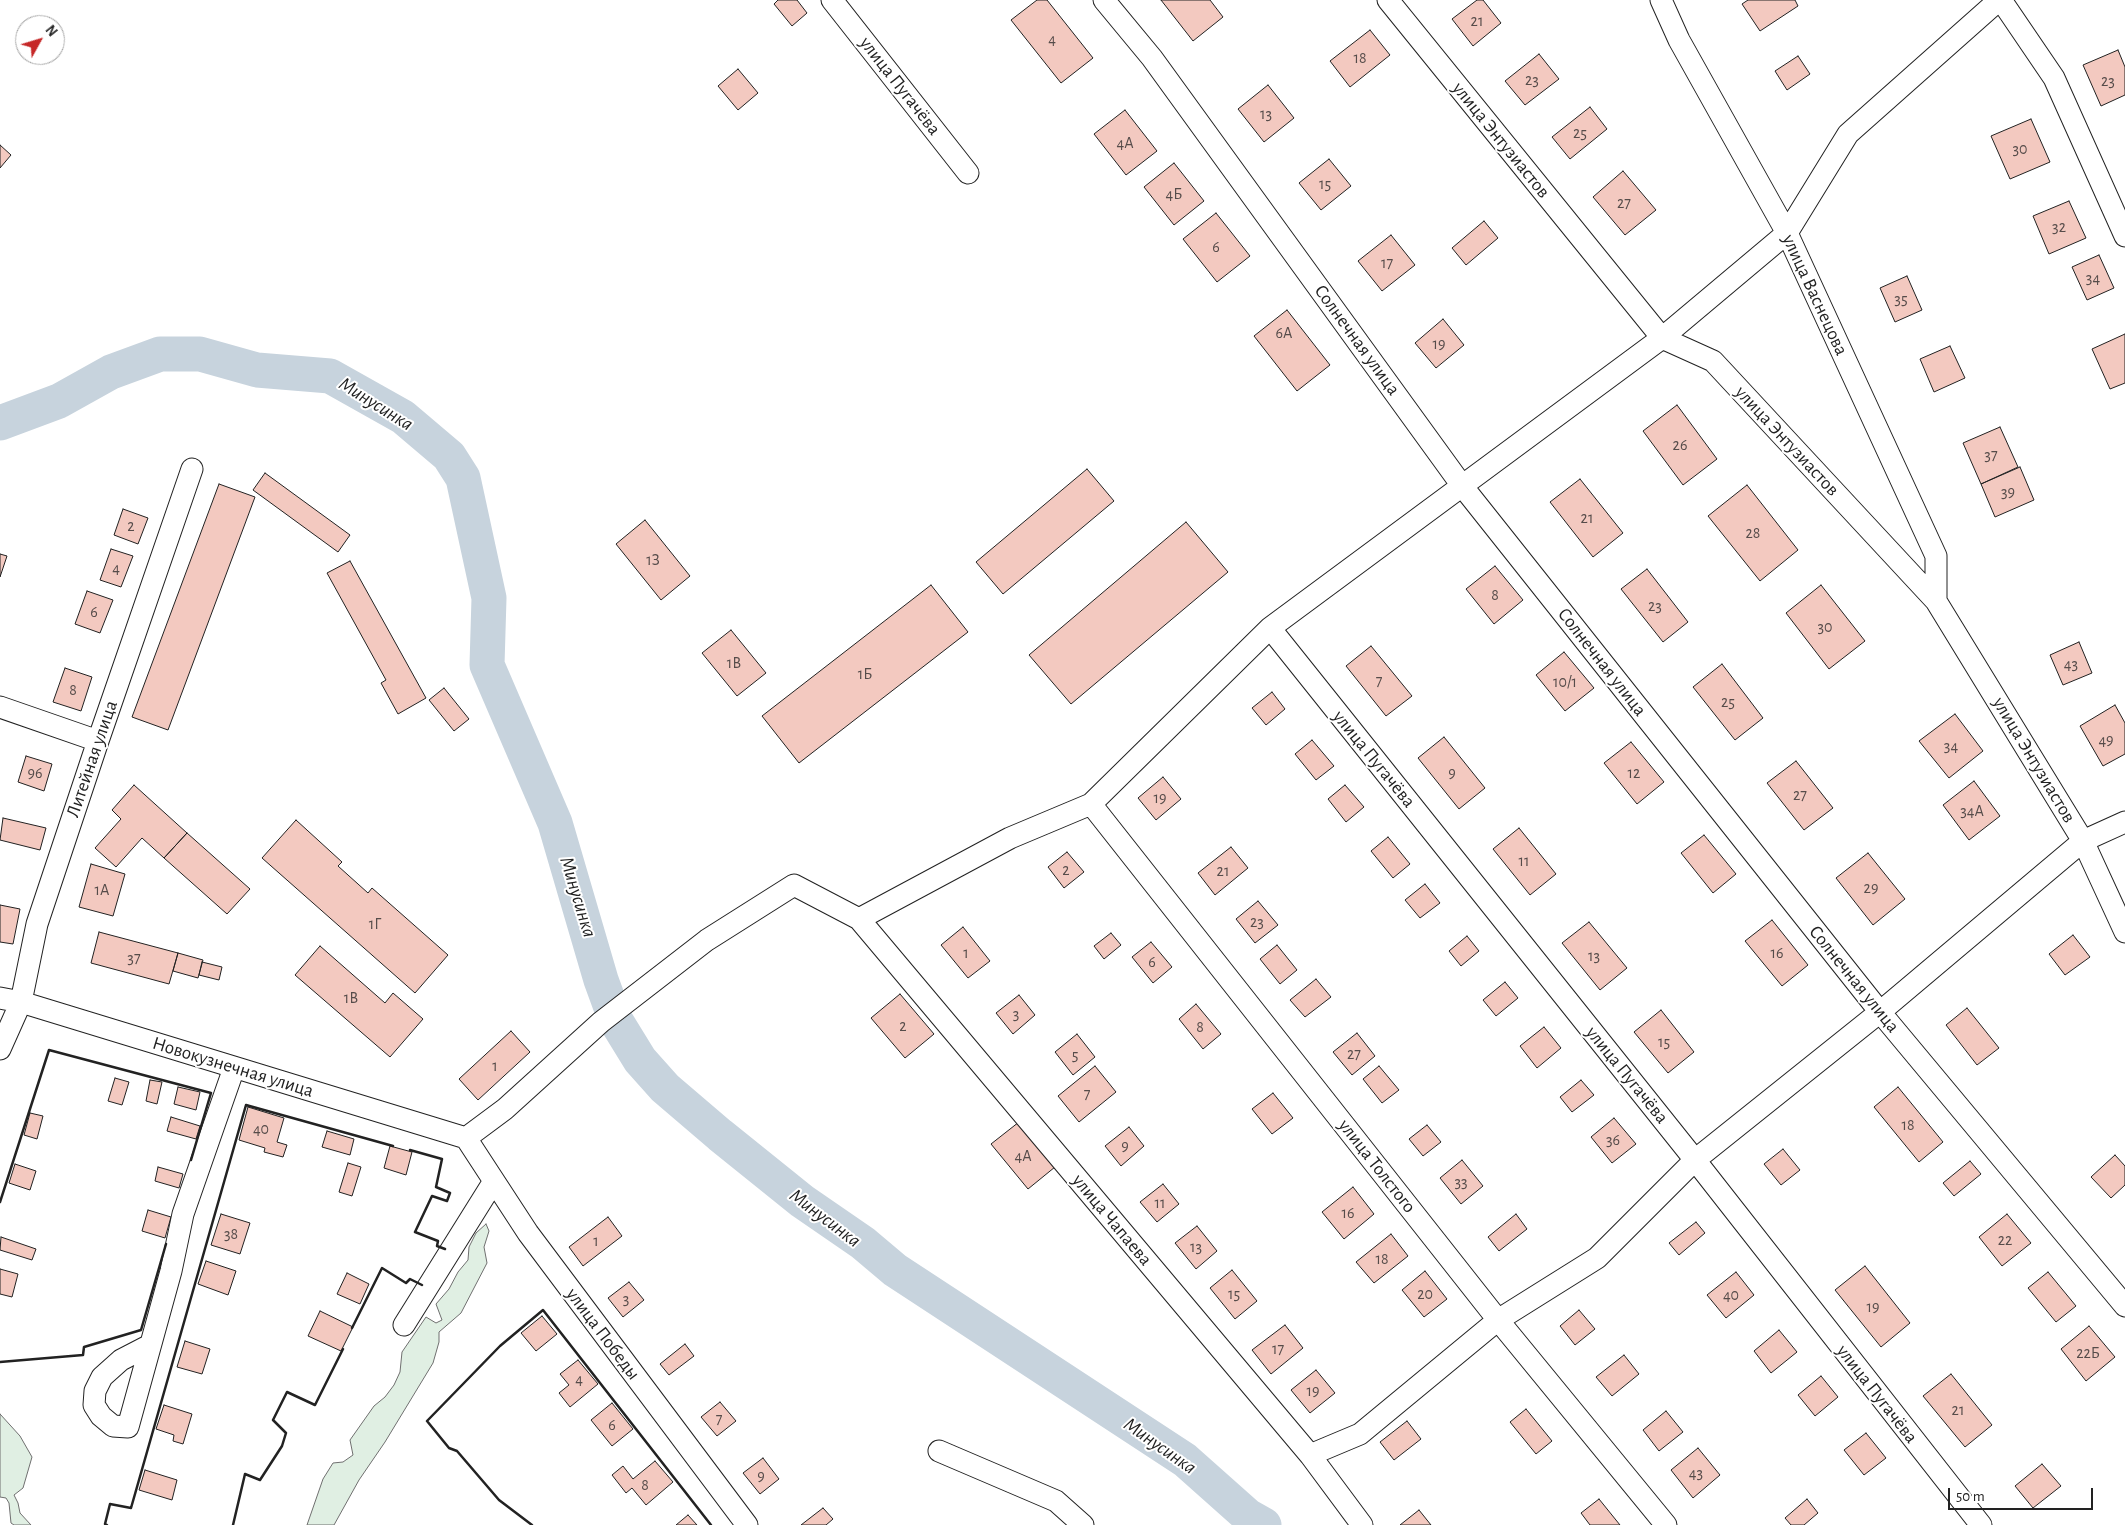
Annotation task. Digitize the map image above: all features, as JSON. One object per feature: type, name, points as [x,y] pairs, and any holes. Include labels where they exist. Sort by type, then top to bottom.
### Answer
[{"type":"street","name":"улица Пугачёва","points":[[832,0],[968,173]]},
{"type":"street","name":"Солнечная улица","points":[[1104,0],[1152,58],[1463,487],[1880,1012],[2125,1306]]},
{"type":"street","name":"улица Энтузиастов","points":[[1388,0],[1662,338],[1713,361],[1936,601],[2083,840],[2125,932]]},
{"type":"street","name":"улица Васнецова","points":[[1661,0],[1679,40],[1787,233],[1936,556],[1936,601]]},
{"type":"street","points":[[466,1138],[505,1110],[601,1022],[707,940],[794,885],[859,919],[1010,838],[1091,804],[1270,628],[1662,338],[1787,233],[1848,134],[2000,0],[2054,78],[2125,236]]},
{"type":"street","name":"Литейная улица","points":[[0,1049],[21,1002],[37,924],[192,469]]},
{"type":"street","name":"улица Пугачёва","points":[[1270,628],[1695,1160],[1981,1525]]},
{"type":"street","points":[[0,707],[98,741]]},
{"type":"street","name":"улица Толстого","points":[[1091,804],[1498,1320],[1666,1525]]},
{"type":"street","points":[[1310,1455],[1360,1434],[1498,1320],[1597,1258],[1695,1160],[1880,1012],[2083,840],[2125,822]]},
{"type":"street","name":"улица Чапаева","points":[[859,919],[1310,1455],[1362,1525]]},
{"type":"street","name":"Новокузнечная улица","points":[[0,998],[21,1002],[466,1138]]},
{"type":"street","points":[[150,1345],[121,1360],[102,1377],[95,1391],[94,1405],[101,1416],[113,1426],[128,1426],[171,1271],[183,1214],[234,1068]]},
{"type":"street","name":"улица Победы","points":[[466,1138],[528,1233],[747,1525]]},
{"type":"street","points":[[404,1325],[494,1181]]},
{"type":"street","points":[[939,1451],[1056,1501],[1083,1525]]},
{"type":"green space","points":[[486,1224],[489,1231],[484,1247],[487,1263],[461,1313],[439,1332],[439,1342],[433,1363],[385,1442],[359,1480],[334,1525],[307,1525],[323,1479],[333,1463],[343,1462],[353,1455],[350,1440],[374,1406],[385,1397],[394,1385],[400,1372],[402,1352],[426,1317],[436,1323],[442,1320],[436,1304],[449,1289],[458,1272],[468,1260],[469,1247],[476,1233]]},
{"type":"green space","points":[[0,1414],[20,1436],[32,1457],[23,1488],[14,1495],[20,1513],[31,1525],[14,1525],[11,1523],[9,1503],[6,1498],[0,1497]]},
{"type":"building","points":[[778,0],[797,0],[807,13],[792,26],[774,4]]},
{"type":"building","points":[[1037,0],[1047,0],[1093,58],[1061,83],[1011,20]]},
{"type":"building","points":[[1161,0],[1210,0],[1223,17],[1193,41]]},
{"type":"building","points":[[1477,0],[1483,0],[1501,23],[1473,46],[1452,19]]},
{"type":"building","points":[[1748,0],[1795,0],[1798,6],[1760,31],[1742,4]]},
{"type":"building","points":[[1370,30],[1390,55],[1350,87],[1330,61]]},
{"type":"building","points":[[2118,50],[2125,67],[2125,95],[2101,106],[2083,65]]},
{"type":"building","points":[[1539,54],[1559,79],[1525,105],[1505,81]]},
{"type":"building","points":[[1798,56],[1810,74],[1787,90],[1775,71]]},
{"type":"building","points":[[738,69],[758,93],[738,110],[718,86]]},
{"type":"building","points":[[1268,85],[1294,118],[1264,142],[1238,109]]},
{"type":"building","points":[[1590,107],[1607,129],[1570,159],[1552,137]]},
{"type":"building","points":[[1125,110],[1157,151],[1126,175],[1094,134]]},
{"type":"building","points":[[2031,119],[2050,162],[2010,179],[1991,136]]},
{"type":"building","points":[[0,145],[11,155],[0,168]]},
{"type":"building","points":[[1329,159],[1351,186],[1321,210],[1299,183]]},
{"type":"building","points":[[1174,163],[1204,201],[1174,225],[1144,187]]},
{"type":"building","points":[[1623,171],[1656,210],[1625,235],[1593,197]]},
{"type":"building","points":[[2069,201],[2086,238],[2049,254],[2033,216]]},
{"type":"building","points":[[1216,213],[1250,256],[1217,282],[1183,239]]},
{"type":"building","points":[[1484,221],[1498,238],[1466,265],[1452,248]]},
{"type":"building","points":[[1391,235],[1415,265],[1382,291],[1358,261]]},
{"type":"building","points":[[2099,255],[2114,288],[2087,300],[2072,267]]},
{"type":"building","points":[[1907,276],[1922,310],[1895,322],[1880,288]]},
{"type":"building","points":[[1287,310],[1330,365],[1297,391],[1254,336]]},
{"type":"building","points":[[1443,319],[1464,345],[1436,368],[1415,343]]},
{"type":"building","points":[[2125,334],[2125,383],[2110,389],[2092,349]]},
{"type":"building","points":[[1950,346],[1965,378],[1934,392],[1920,359]]},
{"type":"building","points":[[1677,405],[1717,459],[1683,485],[1643,431]]},
{"type":"building","points":[[2000,427],[2018,467],[1981,484],[1963,443]]},
{"type":"building","points":[[2020,467],[2034,500],[1995,517],[1981,484]]},
{"type":"building","points":[[1087,469],[1114,501],[1003,594],[976,562]]},
{"type":"building","points":[[265,473],[350,535],[338,552],[253,490]]},
{"type":"building","points":[[1580,479],[1623,533],[1593,557],[1550,502]]},
{"type":"building","points":[[219,484],[255,497],[168,730],[132,717]]},
{"type":"building","points":[[1747,485],[1798,550],[1760,581],[1708,516]]},
{"type":"building","points":[[123,509],[148,518],[138,544],[114,535]]},
{"type":"building","points":[[645,520],[690,576],[661,600],[616,544]]},
{"type":"building","points":[[1186,522],[1228,572],[1071,704],[1029,655]]},
{"type":"building","points":[[111,549],[133,556],[121,587],[100,580]]},
{"type":"building","points":[[0,554],[7,556],[0,577]]},
{"type":"building","points":[[350,561],[426,698],[398,714],[381,683],[386,680],[327,573]]},
{"type":"building","points":[[1495,566],[1523,600],[1494,624],[1466,589]]},
{"type":"building","points":[[1647,569],[1688,622],[1663,642],[1621,589]]},
{"type":"building","points":[[931,585],[968,632],[799,763],[762,716]]},
{"type":"building","points":[[1821,585],[1865,641],[1829,669],[1786,613]]},
{"type":"building","points":[[87,591],[113,600],[100,633],[75,624]]},
{"type":"building","points":[[731,630],[766,673],[737,696],[702,653]]},
{"type":"building","points":[[2079,642],[2092,673],[2063,685],[2050,655]]},
{"type":"building","points":[[1371,646],[1412,696],[1386,716],[1346,666]]},
{"type":"building","points":[[1564,652],[1594,688],[1565,711],[1536,675]]},
{"type":"building","points":[[1722,664],[1763,718],[1735,740],[1693,687]]},
{"type":"building","points":[[65,668],[92,677],[81,711],[53,702]]},
{"type":"building","points":[[444,688],[469,719],[454,731],[429,700]]},
{"type":"building","points":[[1272,692],[1285,709],[1266,725],[1252,708]]},
{"type":"building","points":[[2115,705],[2125,723],[2125,754],[2103,766],[2080,726]]},
{"type":"building","points":[[1955,714],[1983,751],[1949,778],[1919,741]]},
{"type":"building","points":[[1444,737],[1485,788],[1459,809],[1418,758]]},
{"type":"building","points":[[1312,740],[1334,766],[1316,780],[1295,754]]},
{"type":"building","points":[[1631,742],[1664,782],[1637,804],[1604,763]]},
{"type":"building","points":[[26,756],[52,764],[44,791],[18,782]]},
{"type":"building","points":[[1796,761],[1833,808],[1804,830],[1767,783]]},
{"type":"building","points":[[1163,777],[1181,799],[1156,820],[1138,798]]},
{"type":"building","points":[[1974,781],[2000,816],[1969,840],[1943,805]]},
{"type":"building","points":[[134,785],[187,833],[164,858],[142,838],[116,867],[95,848],[121,819],[112,810]]},
{"type":"building","points":[[1345,785],[1364,807],[1346,822],[1328,799]]},
{"type":"building","points":[[3,818],[46,828],[40,850],[0,840]]},
{"type":"building","points":[[296,820],[342,862],[338,866],[368,893],[372,888],[448,955],[415,993],[262,858]]},
{"type":"building","points":[[1519,828],[1556,874],[1530,895],[1493,849]]},
{"type":"building","points":[[187,833],[250,889],[227,914],[164,858]]},
{"type":"building","points":[[1704,835],[1736,874],[1713,893],[1681,853]]},
{"type":"building","points":[[1388,837],[1410,864],[1393,878],[1371,851]]},
{"type":"building","points":[[1231,847],[1248,868],[1215,895],[1198,873]]},
{"type":"building","points":[[1067,852],[1084,872],[1064,888],[1048,867]]},
{"type":"building","points":[[1868,853],[1905,899],[1873,925],[1836,878]]},
{"type":"building","points":[[91,864],[125,874],[113,916],[79,907]]},
{"type":"building","points":[[1425,884],[1440,903],[1420,918],[1405,900]]},
{"type":"building","points":[[1258,901],[1278,925],[1255,943],[1236,919]]},
{"type":"building","points":[[0,905],[20,909],[13,944],[0,942]]},
{"type":"building","points":[[1772,920],[1808,965],[1782,986],[1745,941]]},
{"type":"building","points":[[1589,922],[1627,968],[1600,990],[1562,943]]},
{"type":"building","points":[[963,927],[990,961],[968,978],[941,945]]},
{"type":"building","points":[[99,932],[178,953],[169,984],[91,963]]},
{"type":"building","points":[[1111,933],[1121,945],[1104,959],[1094,946]]},
{"type":"building","points":[[2073,935],[2090,957],[2065,975],[2049,954]]},
{"type":"building","points":[[1467,936],[1479,951],[1461,966],[1449,951]]},
{"type":"building","points":[[1151,942],[1172,967],[1153,983],[1132,957]]},
{"type":"building","points":[[1277,945],[1297,970],[1280,984],[1260,959]]},
{"type":"building","points":[[320,946],[385,1003],[393,993],[423,1019],[390,1057],[295,975]]},
{"type":"building","points":[[178,953],[203,960],[198,978],[173,971]]},
{"type":"building","points":[[202,962],[222,967],[219,980],[199,975]]},
{"type":"building","points":[[1316,979],[1331,997],[1305,1017],[1290,1000]]},
{"type":"building","points":[[1505,982],[1518,998],[1496,1016],[1483,1000]]},
{"type":"building","points":[[900,994],[934,1034],[905,1058],[871,1018]]},
{"type":"building","points":[[1019,995],[1035,1015],[1013,1034],[996,1013]]},
{"type":"building","points":[[1196,1004],[1221,1034],[1203,1049],[1179,1019]]},
{"type":"building","points":[[1967,1008],[1999,1048],[1977,1065],[1946,1025]]},
{"type":"building","points":[[1661,1010],[1694,1052],[1668,1073],[1634,1032]]},
{"type":"building","points":[[1544,1027],[1561,1048],[1537,1068],[1520,1046]]},
{"type":"building","points":[[511,1031],[530,1052],[478,1100],[459,1079]]},
{"type":"building","points":[[1357,1033],[1375,1056],[1352,1075],[1333,1052]]},
{"type":"building","points":[[1077,1034],[1095,1057],[1073,1075],[1055,1052]]},
{"type":"building","points":[[1095,1066],[1116,1092],[1079,1122],[1058,1096]]},
{"type":"building","points":[[1379,1066],[1399,1090],[1382,1103],[1363,1079]]},
{"type":"building","points":[[115,1078],[129,1082],[122,1105],[108,1101]]},
{"type":"building","points":[[150,1080],[162,1082],[157,1104],[146,1101]]},
{"type":"building","points":[[1581,1080],[1594,1095],[1572,1112],[1560,1097]]},
{"type":"building","points":[[178,1087],[200,1092],[196,1110],[174,1104]]},
{"type":"building","points":[[1898,1087],[1943,1142],[1919,1162],[1874,1107]]},
{"type":"building","points":[[1273,1093],[1293,1118],[1272,1134],[1252,1109]]},
{"type":"building","points":[[248,1107],[284,1118],[277,1142],[287,1145],[283,1157],[264,1152],[265,1148],[239,1140]]},
{"type":"building","points":[[30,1113],[43,1116],[37,1139],[24,1135]]},
{"type":"building","points":[[171,1117],[200,1126],[196,1139],[167,1131]]},
{"type":"building","points":[[1614,1118],[1636,1144],[1612,1163],[1591,1137]]},
{"type":"building","points":[[1019,1122],[1055,1167],[1028,1189],[991,1144]]},
{"type":"building","points":[[1427,1125],[1441,1142],[1423,1156],[1409,1139]]},
{"type":"building","points":[[1129,1127],[1144,1146],[1121,1166],[1105,1146]]},
{"type":"building","points":[[327,1131],[354,1139],[350,1155],[322,1147]]},
{"type":"building","points":[[390,1146],[412,1152],[406,1175],[384,1168]]},
{"type":"building","points":[[1783,1149],[1800,1170],[1781,1185],[1764,1164]]},
{"type":"building","points":[[2115,1155],[2125,1166],[2125,1185],[2111,1198],[2091,1177]]},
{"type":"building","points":[[1462,1160],[1483,1186],[1461,1204],[1440,1178]]},
{"type":"building","points":[[1970,1161],[1981,1174],[1954,1196],[1943,1183]]},
{"type":"building","points":[[348,1163],[361,1167],[352,1196],[339,1192]]},
{"type":"building","points":[[15,1164],[36,1171],[30,1190],[9,1183]]},
{"type":"building","points":[[158,1167],[183,1174],[179,1188],[155,1181]]},
{"type":"building","points":[[1163,1184],[1179,1204],[1157,1222],[1140,1202]]},
{"type":"building","points":[[1353,1187],[1374,1214],[1344,1239],[1322,1212]]},
{"type":"building","points":[[148,1210],[171,1217],[165,1238],[142,1231]]},
{"type":"building","points":[[221,1214],[250,1223],[240,1254],[211,1245]]},
{"type":"building","points":[[1516,1214],[1527,1229],[1499,1251],[1488,1237]]},
{"type":"building","points":[[2007,1214],[2031,1243],[2002,1266],[1979,1237]]},
{"type":"building","points":[[608,1217],[622,1236],[583,1266],[569,1247]]},
{"type":"building","points":[[1696,1222],[1705,1233],[1679,1255],[1669,1243]]},
{"type":"building","points":[[1197,1226],[1217,1251],[1196,1269],[1175,1243]]},
{"type":"building","points":[[1391,1234],[1408,1256],[1374,1283],[1356,1262]]},
{"type":"building","points":[[1,1237],[36,1249],[32,1260],[0,1250]]},
{"type":"building","points":[[206,1261],[236,1271],[228,1295],[198,1284]]},
{"type":"building","points":[[1865,1266],[1910,1323],[1881,1347],[1835,1290]]},
{"type":"building","points":[[0,1269],[18,1274],[12,1297],[0,1294]]},
{"type":"building","points":[[1232,1270],[1257,1301],[1235,1319],[1210,1288]]},
{"type":"building","points":[[1425,1271],[1447,1299],[1424,1317],[1402,1290]]},
{"type":"building","points":[[1736,1272],[1754,1295],[1726,1318],[1707,1295]]},
{"type":"building","points":[[2048,1272],[2076,1306],[2056,1322],[2028,1288]]},
{"type":"building","points":[[347,1273],[369,1284],[360,1304],[337,1294]]},
{"type":"building","points":[[629,1282],[644,1300],[623,1317],[608,1298]]},
{"type":"building","points":[[1579,1310],[1595,1329],[1575,1345],[1560,1326]]},
{"type":"building","points":[[320,1311],[353,1327],[341,1351],[308,1336]]},
{"type":"building","points":[[542,1316],[557,1334],[536,1351],[521,1333]]},
{"type":"building","points":[[1285,1325],[1303,1348],[1271,1374],[1252,1350]]},
{"type":"building","points":[[2089,1326],[2115,1357],[2086,1381],[2061,1349]]},
{"type":"building","points":[[1779,1330],[1797,1352],[1771,1373],[1754,1351]]},
{"type":"building","points":[[185,1341],[210,1349],[202,1374],[177,1367]]},
{"type":"building","points":[[685,1344],[694,1356],[669,1375],[660,1364]]},
{"type":"building","points":[[1624,1355],[1639,1374],[1612,1396],[1596,1377]]},
{"type":"building","points":[[578,1360],[598,1384],[570,1407],[559,1393],[569,1385],[560,1374]]},
{"type":"building","points":[[1316,1370],[1335,1393],[1310,1413],[1291,1390]]},
{"type":"building","points":[[1951,1374],[1992,1425],[1965,1447],[1923,1396]]},
{"type":"building","points":[[1821,1376],[1838,1397],[1815,1416],[1798,1395]]},
{"type":"building","points":[[720,1402],[736,1421],[717,1436],[701,1417]]},
{"type":"building","points":[[612,1403],[633,1429],[612,1446],[591,1420]]},
{"type":"building","points":[[164,1405],[192,1414],[183,1444],[173,1441],[174,1435],[156,1429]]},
{"type":"building","points":[[1526,1409],[1552,1441],[1536,1454],[1510,1422]]},
{"type":"building","points":[[1666,1411],[1683,1432],[1659,1451],[1643,1430]]},
{"type":"building","points":[[1407,1421],[1421,1439],[1394,1460],[1380,1442]]},
{"type":"building","points":[[1866,1433],[1886,1458],[1864,1475],[1844,1450]]},
{"type":"building","points":[[1698,1448],[1720,1475],[1693,1498],[1671,1470]]},
{"type":"building","points":[[763,1458],[779,1479],[760,1494],[743,1473]]},
{"type":"building","points":[[655,1461],[673,1482],[646,1505],[632,1488],[626,1493],[612,1475],[623,1466],[633,1479]]},
{"type":"building","points":[[2042,1464],[2061,1486],[2033,1508],[2015,1486]]},
{"type":"building","points":[[145,1470],[177,1480],[172,1500],[139,1490]]},
{"type":"building","points":[[1599,1499],[1620,1525],[1590,1525],[1581,1513]]},
{"type":"building","points":[[1807,1499],[1818,1513],[1804,1525],[1791,1525],[1785,1518]]},
{"type":"building","points":[[823,1508],[833,1519],[826,1525],[801,1525]]},
{"type":"building","points":[[1419,1510],[1431,1525],[1400,1525]]},
{"type":"building","points":[[688,1515],[697,1525],[676,1525]]},
{"type":"waterway","name":"Минусинка","points":[[0,423],[59,401],[111,372],[160,354],[200,354],[257,370],[330,376],[403,417],[449,456],[463,478],[489,598],[487,665],[555,823],[601,980],[616,1021],[640,1060],[665,1088],[802,1201],[863,1243],[895,1270],[1185,1460],[1248,1516],[1264,1525]]},
{"type":"wall","points":[[0,1202],[49,1050],[211,1093],[191,1160]]},
{"type":"wall","points":[[107,1525],[105,1524],[110,1504],[131,1508],[246,1105],[393,1146]]},
{"type":"wall","points":[[410,1150],[442,1159],[436,1187],[450,1193],[447,1201],[432,1196],[415,1232],[438,1241],[437,1246],[445,1249]]},
{"type":"wall","points":[[0,1362],[83,1355],[84,1347],[141,1330],[166,1244]]},
{"type":"wall","points":[[352,1328],[382,1268],[406,1283],[410,1279],[422,1285]]},
{"type":"wall","points":[[532,1525],[499,1500],[457,1451],[449,1448],[427,1421],[500,1346],[543,1310],[711,1525]]},
{"type":"wall","points":[[233,1525],[245,1474],[260,1480],[282,1446],[286,1433],[273,1420],[287,1392],[315,1405],[343,1349]]}]
